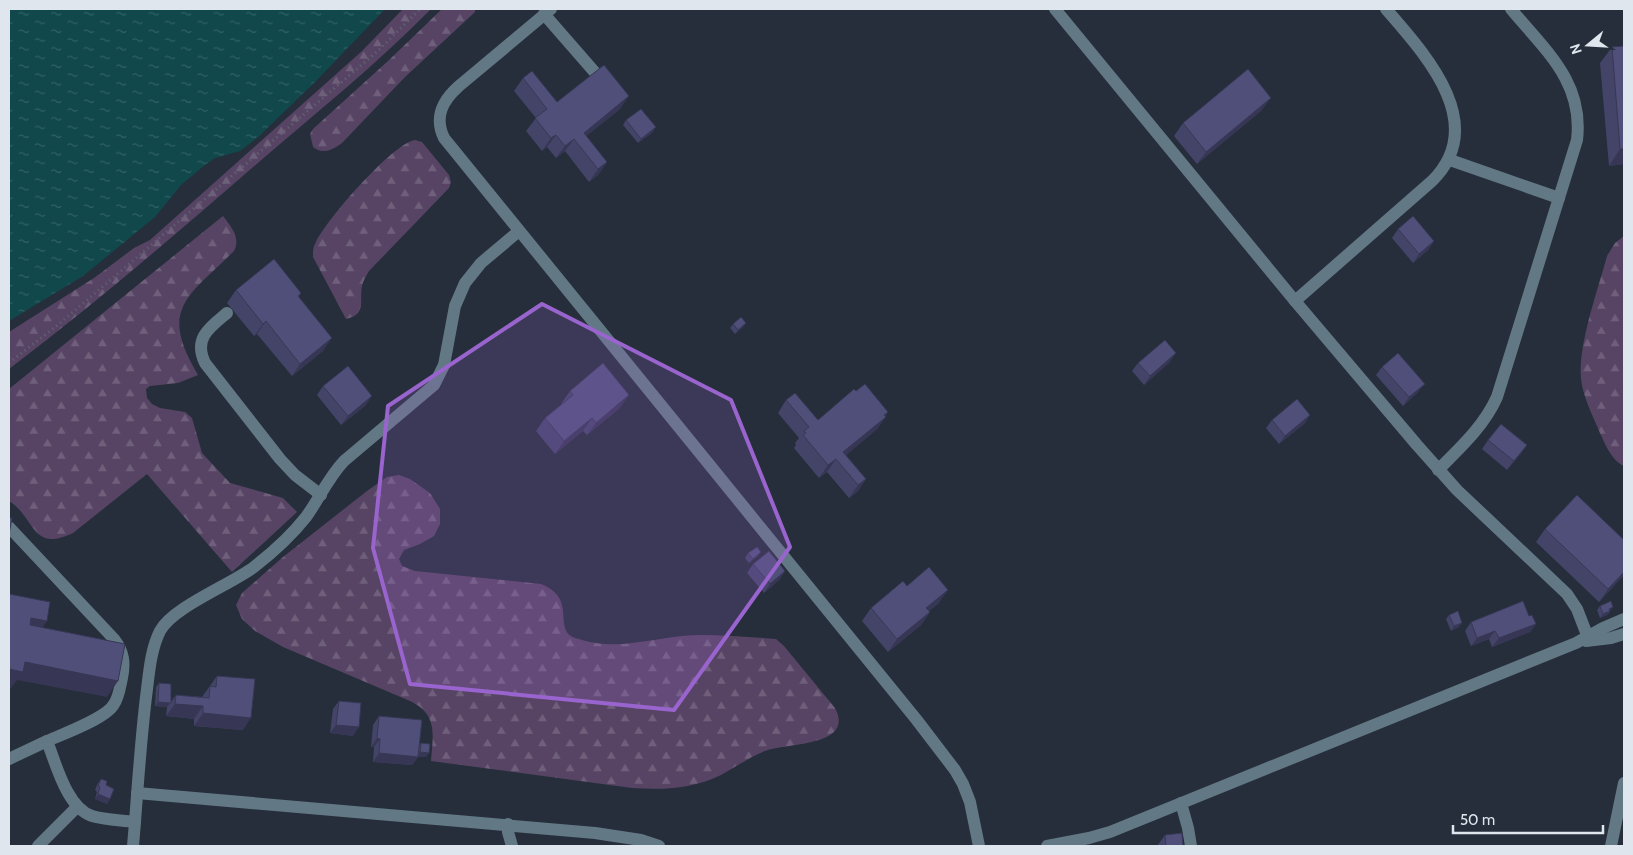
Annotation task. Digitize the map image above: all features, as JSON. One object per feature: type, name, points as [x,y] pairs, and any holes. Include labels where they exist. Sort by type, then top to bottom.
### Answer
[{"type":"lane","points":[[1055,9],[1438,470],[1566,594],[1577,609],[1589,639]]},
{"type":"lane","points":[[1296,301],[1441,173],[1450,160],[1454,144],[1454,118],[1442,82],[1426,55],[1386,9]]},
{"type":"lane","points":[[1438,470],[1471,437],[1494,404],[1577,140],[1579,118],[1570,84],[1562,71],[1511,9]]},
{"type":"lane","points":[[615,95],[547,12],[454,90],[443,103],[439,114],[440,129],[446,142],[916,718],[956,770],[968,796],[979,846]]},
{"type":"lane","points":[[1450,160],[1559,198]]},
{"type":"lane","points":[[133,846],[142,732],[149,674],[156,641],[163,627],[167,621],[180,612],[245,574],[259,563],[292,533],[305,518],[344,461],[434,385],[444,365],[455,306],[465,283],[481,263],[519,231]]},
{"type":"lane","points":[[227,313],[208,329],[202,339],[200,350],[205,363],[280,460],[294,475],[321,495]]},
{"type":"lane","points":[[9,527],[114,639],[123,654],[123,671],[113,707],[98,718],[9,759]]},
{"type":"lane","points":[[1047,846],[1110,832],[1589,639],[1603,628],[1624,620]]},
{"type":"lane","points":[[1589,639],[1611,638],[1624,634]]},
{"type":"lane","points":[[47,741],[70,796],[77,807],[84,813],[92,816],[135,822]]},
{"type":"lane","points":[[1611,846],[1624,783]]},
{"type":"lane","points":[[137,793],[298,808],[508,824],[622,836],[658,846]]},
{"type":"lane","points":[[1182,803],[1191,846]]},
{"type":"lane","points":[[38,846],[77,807]]},
{"type":"lane","points":[[508,824],[512,846]]},
{"type":"path","points":[[9,363],[59,324],[379,50],[420,9]]},
{"type":"highlighted area","points":[[542,304],[731,400],[790,547],[674,710],[410,684],[373,548],[388,406]]},
{"type":"green space","points":[[403,9],[431,9],[368,68],[167,242],[9,369],[9,332],[94,278],[134,248],[150,240],[361,52]]},
{"type":"green space","points":[[442,9],[475,9],[475,12],[405,77],[342,143],[328,151],[320,151],[313,147],[310,134],[313,129]]},
{"type":"green space","points":[[415,140],[422,142],[449,175],[451,182],[449,188],[369,271],[362,286],[360,311],[353,317],[346,319],[313,257],[314,246],[322,231],[361,184],[392,154],[405,144]]},
{"type":"green space","points":[[223,216],[236,237],[234,251],[192,293],[184,305],[180,318],[180,334],[186,352],[198,375],[178,383],[150,386],[146,389],[147,398],[152,404],[160,408],[185,412],[192,418],[202,453],[230,483],[283,498],[297,512],[232,572],[147,474],[73,533],[49,539],[41,536],[18,508],[9,501],[9,389]]},
{"type":"green space","points":[[1624,236],[1624,466],[1609,452],[1591,413],[1582,386],[1581,365],[1586,334],[1607,256],[1615,243]]},
{"type":"green space","points":[[399,475],[410,479],[430,493],[440,509],[440,524],[434,536],[404,550],[399,559],[402,566],[415,571],[541,584],[558,596],[562,604],[564,625],[571,636],[597,643],[626,644],[699,635],[776,639],[784,646],[835,708],[839,721],[836,730],[827,737],[815,741],[765,751],[710,780],[677,788],[632,788],[431,761],[432,726],[425,712],[419,706],[283,647],[255,631],[242,619],[236,605],[242,593],[283,557],[367,491],[387,477]]},
{"type":"water","points":[[9,9],[385,9],[316,81],[257,138],[240,151],[215,158],[205,165],[181,185],[155,217],[83,276],[9,321]]},
{"type":"building","points":[[1624,46],[1624,149],[1620,149],[1612,47]]},
{"type":"building","points":[[604,65],[629,96],[584,133],[607,162],[598,169],[574,139],[565,146],[556,135],[551,138],[535,118],[547,109],[523,78],[532,71],[557,102]]},
{"type":"building","points":[[1248,69],[1271,98],[1206,152],[1183,123]]},
{"type":"building","points":[[641,109],[656,127],[641,139],[626,120]]},
{"type":"building","points":[[1413,216],[1434,241],[1419,254],[1398,229]]},
{"type":"building","points":[[274,259],[301,293],[298,296],[332,338],[300,364],[266,321],[263,324],[236,290]]},
{"type":"building","points":[[741,317],[746,323],[738,330],[733,324]]},
{"type":"building","points":[[1165,340],[1176,353],[1150,376],[1138,363]]},
{"type":"building","points":[[1398,353],[1425,384],[1409,397],[1382,367]]},
{"type":"building","points":[[603,363],[629,395],[596,423],[592,418],[564,441],[545,418],[573,395],[570,391]]},
{"type":"building","points":[[348,366],[372,396],[348,416],[323,386]]},
{"type":"building","points":[[865,384],[888,412],[884,415],[886,417],[843,452],[866,479],[858,485],[836,459],[828,465],[803,435],[806,433],[804,431],[809,427],[786,400],[795,393],[818,420],[854,389],[856,391]]},
{"type":"building","points":[[1297,399],[1310,415],[1285,436],[1272,420]]},
{"type":"building","points":[[1501,424],[1527,445],[1514,461],[1488,440]]},
{"type":"building","points":[[1577,495],[1624,540],[1624,572],[1608,589],[1545,529]]},
{"type":"building","points":[[9,518],[12,518],[9,534]]},
{"type":"building","points":[[757,547],[761,552],[753,559],[748,553]]},
{"type":"building","points":[[769,551],[785,571],[770,584],[753,564]]},
{"type":"building","points":[[929,567],[948,590],[926,608],[930,612],[897,639],[871,608],[903,581],[907,586]]},
{"type":"building","points":[[9,594],[50,602],[47,621],[31,618],[30,625],[125,644],[118,681],[25,662],[23,672],[9,669]]},
{"type":"building","points":[[1523,601],[1529,616],[1532,615],[1536,624],[1499,638],[1495,631],[1477,638],[1471,622]]},
{"type":"building","points":[[1611,601],[1613,607],[1609,609],[1610,611],[1603,614],[1600,606]]},
{"type":"building","points":[[1458,611],[1462,623],[1454,626],[1449,615]]},
{"type":"building","points":[[217,676],[255,679],[251,718],[203,713],[203,706],[175,704],[176,695],[209,698],[210,686],[216,687]]},
{"type":"building","points":[[159,683],[171,684],[171,703],[158,702]]},
{"type":"building","points":[[339,701],[361,703],[359,727],[336,725]]},
{"type":"building","points":[[379,716],[422,720],[418,757],[379,753],[380,739],[377,738]]},
{"type":"building","points":[[421,743],[430,744],[429,753],[420,752]]},
{"type":"building","points":[[101,779],[107,781],[106,785],[114,789],[110,799],[98,794],[100,787],[98,786]]},
{"type":"building","points":[[1182,833],[1183,846],[1166,846],[1165,835]]}]
